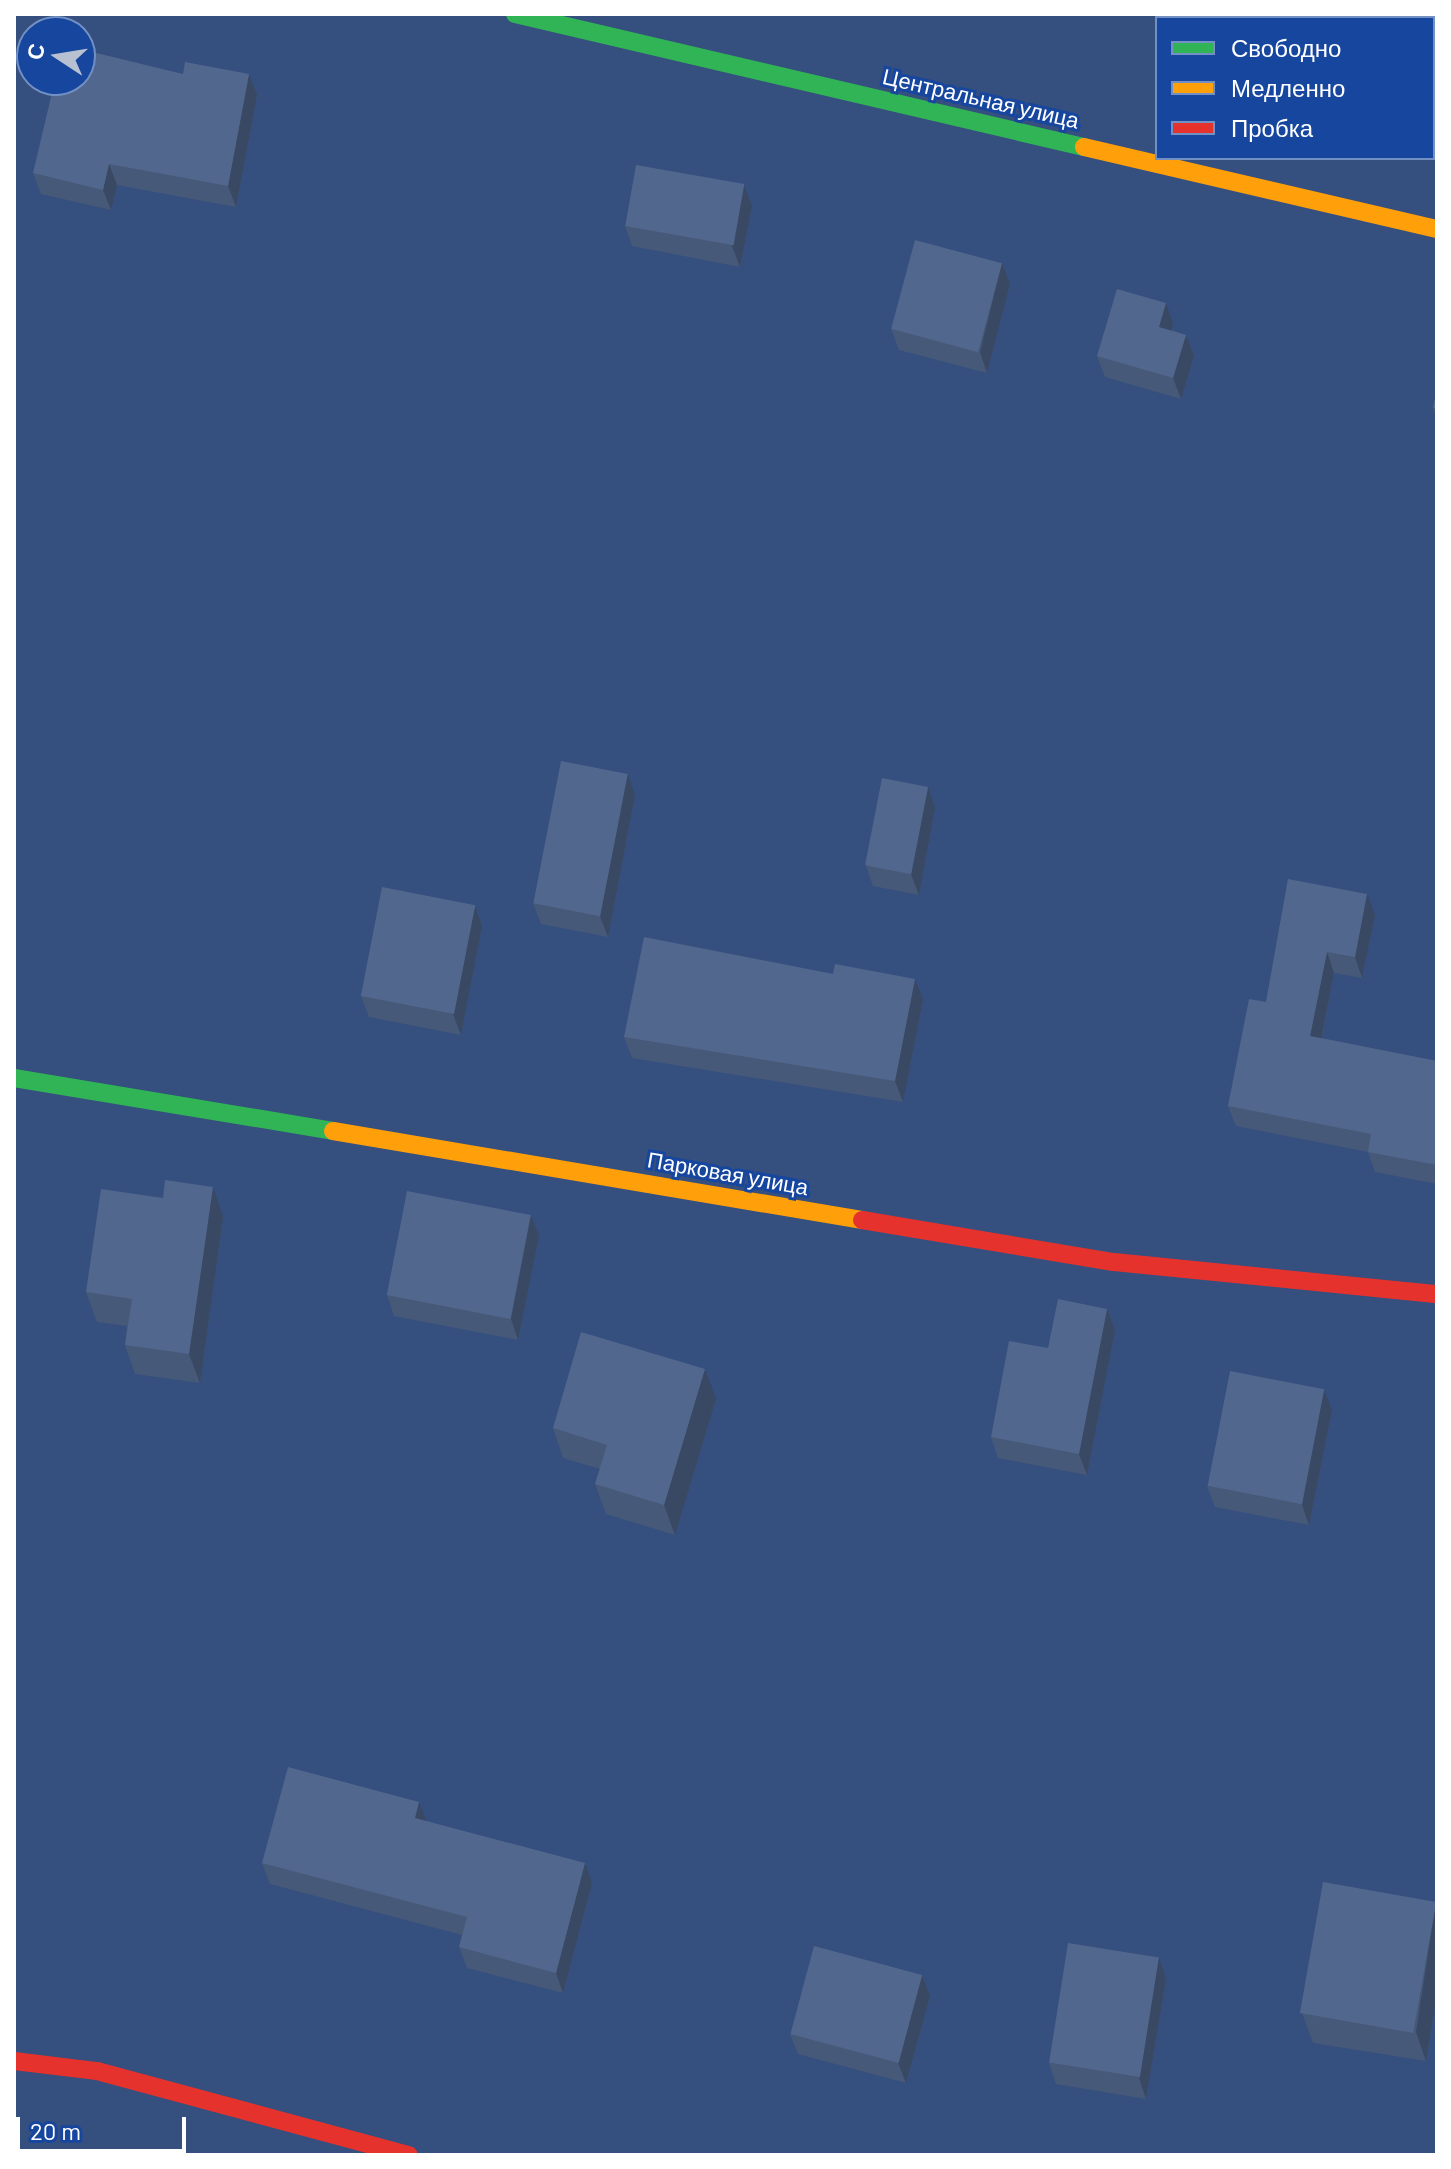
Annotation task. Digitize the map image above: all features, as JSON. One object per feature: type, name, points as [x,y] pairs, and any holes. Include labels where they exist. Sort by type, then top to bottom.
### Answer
[{"type":"street","name":"Центральная улица","points":[[515,14],[1437,229]]},
{"type":"street","name":"Парковая улица","points":[[14,1078],[1114,1262],[1437,1294]]},
{"type":"street","points":[[14,2061],[97,2071],[409,2155]]},
{"type":"building","points":[[1437,14],[1437,55],[1435,16]]},
{"type":"building","points":[[96,53],[183,74],[185,62],[249,74],[228,186],[109,164],[103,190],[33,173],[51,96],[96,96]]},
{"type":"building","points":[[636,165],[744,184],[734,245],[625,226]]},
{"type":"building","points":[[915,240],[1002,263],[978,352],[891,329]]},
{"type":"building","points":[[1117,289],[1166,303],[1159,327],[1186,335],[1173,378],[1097,356]]},
{"type":"building","points":[[1437,388],[1437,409],[1433,408]]},
{"type":"building","points":[[561,761],[628,774],[600,916],[533,903]]},
{"type":"building","points":[[882,778],[928,787],[911,874],[865,865]]},
{"type":"building","points":[[1288,879],[1367,894],[1355,957],[1327,952],[1310,1036],[1437,1061],[1437,1165],[1368,1152],[1371,1134],[1228,1106],[1249,999],[1266,1002]]},
{"type":"building","points":[[382,887],[475,905],[454,1014],[361,996]]},
{"type":"building","points":[[644,937],[833,974],[835,964],[915,979],[895,1081],[624,1037]]},
{"type":"building","points":[[165,1180],[213,1187],[189,1354],[125,1345],[132,1299],[86,1292],[101,1189],[163,1198]]},
{"type":"building","points":[[407,1191],[531,1215],[510,1319],[387,1295]]},
{"type":"building","points":[[1058,1299],[1107,1309],[1079,1454],[991,1437],[1009,1341],[1048,1348]]},
{"type":"building","points":[[581,1332],[705,1369],[664,1505],[595,1484],[607,1445],[553,1428]]},
{"type":"building","points":[[1230,1371],[1324,1389],[1302,1504],[1208,1486]]},
{"type":"building","points":[[288,1767],[419,1802],[415,1818],[585,1863],[556,1973],[459,1947],[467,1917],[262,1863]]},
{"type":"building","points":[[1323,1882],[1436,1902],[1413,2033],[1300,2013]]},
{"type":"building","points":[[1068,1943],[1159,1957],[1140,2077],[1049,2063]]},
{"type":"building","points":[[814,1946],[922,1975],[899,2063],[790,2034]]},
{"type":"traffic: fast","points":[[515,14],[1084,147]]},
{"type":"traffic: fast","points":[[14,1078],[333,1131]]},
{"type":"traffic: slow","points":[[1084,147],[1437,229]]},
{"type":"traffic: slow","points":[[333,1131],[862,1220]]},
{"type":"traffic: jam","points":[[862,1220],[1114,1262],[1437,1294]]},
{"type":"traffic: jam","points":[[14,2061],[97,2071],[409,2155]]}]
